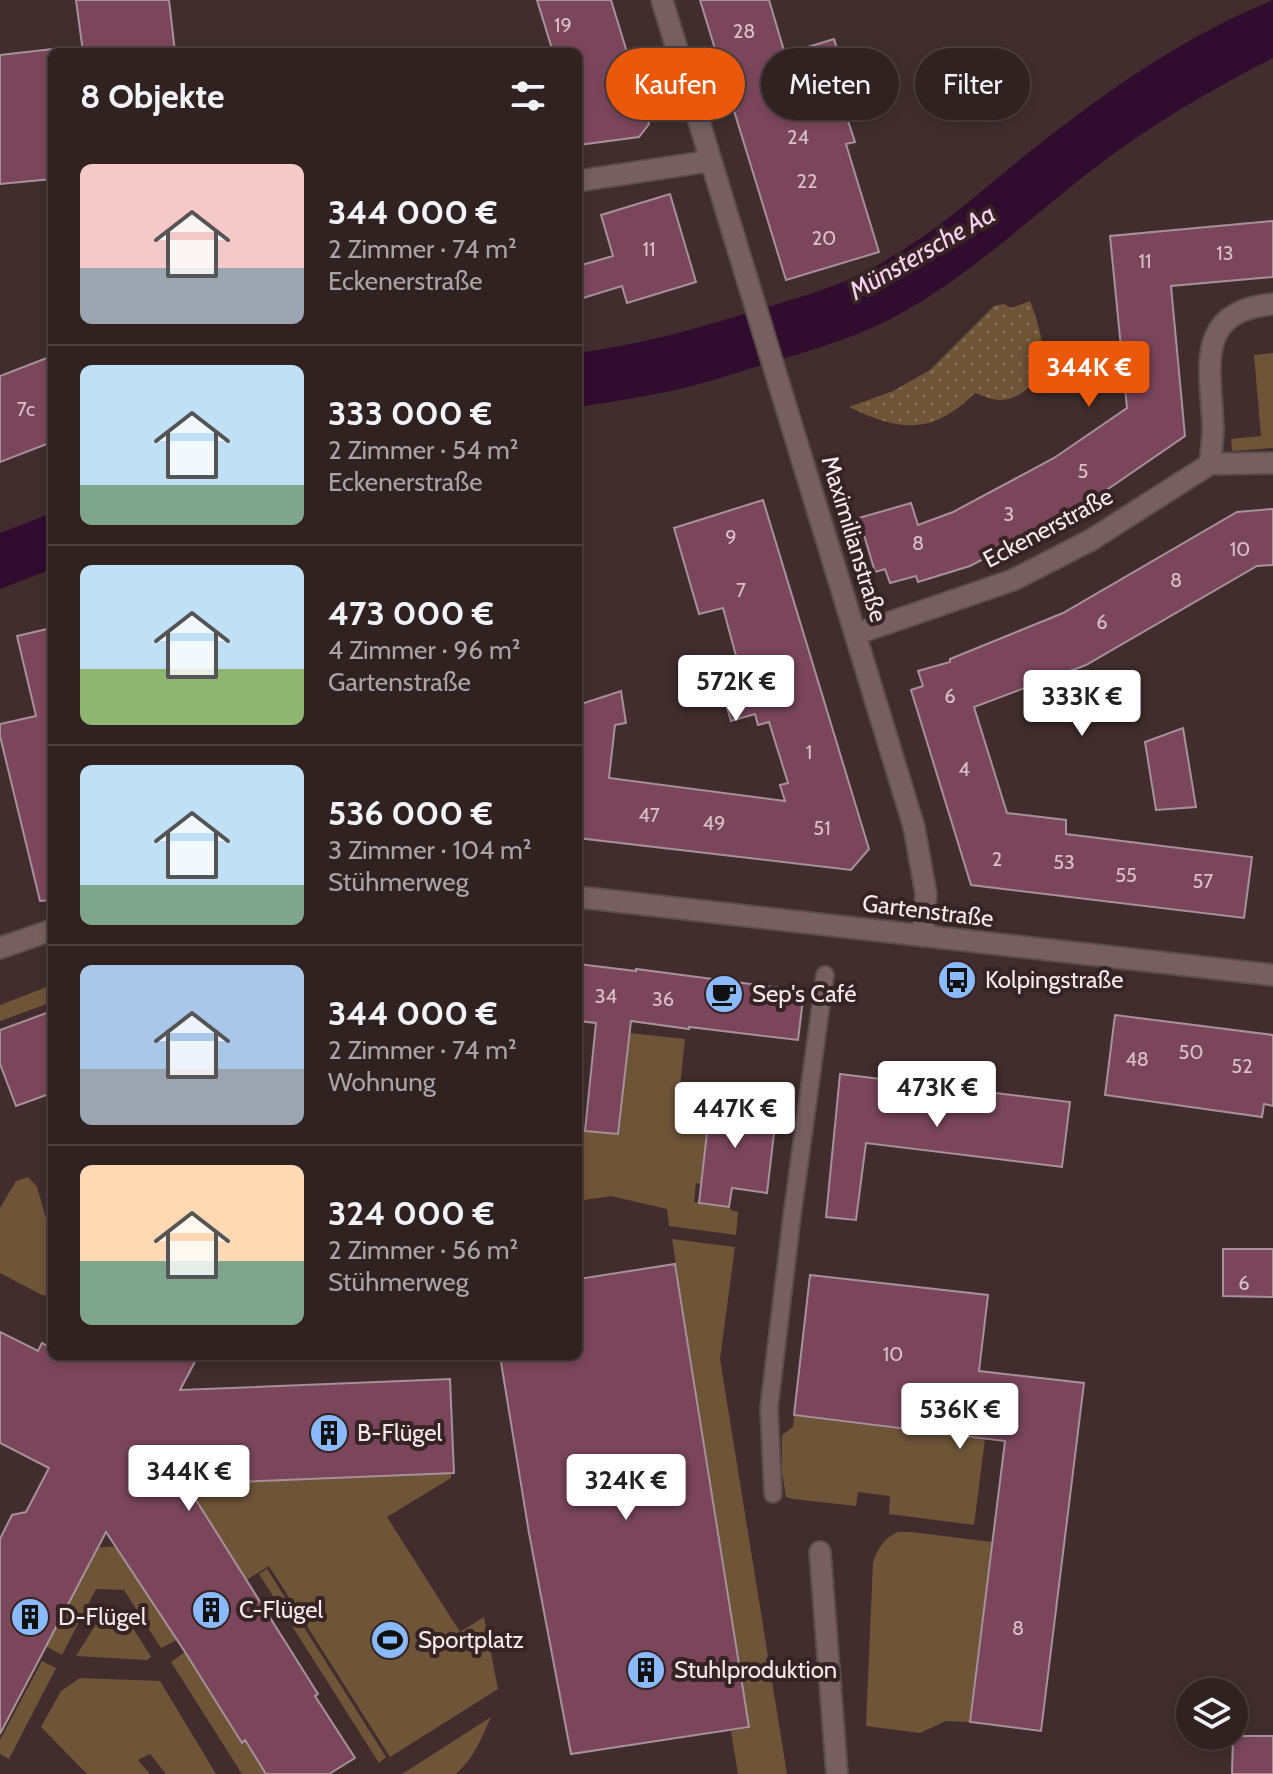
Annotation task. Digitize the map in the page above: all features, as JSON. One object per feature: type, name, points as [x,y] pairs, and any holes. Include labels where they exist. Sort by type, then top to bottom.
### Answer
[{"type":"street","name":"Maximilianstraße","points":[[662,0],[914,827],[926,894],[923,936]]},
{"type":"street","points":[[582,180],[710,161]]},
{"type":"street","points":[[1273,304],[1255,305],[1224,323],[1214,336],[1209,367],[1213,431],[1210,464],[1273,463]]},
{"type":"street","name":"Eckenerstraße","points":[[856,634],[971,596],[1025,574],[1091,540],[1210,464]]},
{"type":"street","name":"Gartenstraße","points":[[582,897],[1273,975]]},
{"type":"street","points":[[0,948],[48,931]]},
{"type":"street","points":[[820,1552],[837,1774]]},
{"type":"lane","points":[[773,1494],[769,1408],[825,975]]},
{"type":"shaded area","points":[[1030,301],[1041,339],[1042,361],[1031,385],[1017,396],[997,400],[975,393],[944,416],[915,425],[885,421],[849,407],[893,391],[930,370],[994,306],[1004,304],[1011,308]]},
{"type":"shaded area","points":[[1273,353],[1273,448],[1232,451],[1231,439],[1261,436],[1254,355]]},
{"type":"shaded area","points":[[48,987],[48,1003],[0,1021],[0,1005]]},
{"type":"shaded area","points":[[629,1033],[685,1039],[680,1086],[708,1089],[705,1108],[710,1108],[701,1184],[696,1183],[694,1202],[729,1207],[738,1212],[736,1235],[669,1226],[667,1209],[611,1196],[582,1200],[582,1131],[585,1131]]},
{"type":"shaded area","points":[[28,1177],[37,1187],[48,1225],[48,1296],[0,1273],[0,1208],[16,1181]]},
{"type":"shaded area","points":[[672,1239],[735,1247],[720,1359],[787,1774],[738,1774],[731,1731],[749,1728]]},
{"type":"shaded area","points":[[794,1415],[985,1439],[974,1525],[889,1514],[890,1496],[858,1492],[856,1506],[786,1497],[782,1435],[793,1427]]},
{"type":"shaded area","name":"Sportplatz","points":[[451,1473],[451,1478],[387,1517],[460,1632],[484,1617],[498,1689],[390,1757],[269,1566],[246,1580],[187,1507],[206,1481]]},
{"type":"shaded area","points":[[898,1532],[992,1542],[969,1722],[946,1721],[920,1733],[866,1726],[873,1562],[882,1544]]},
{"type":"shaded area","points":[[126,1546],[122,1556],[177,1640],[161,1648],[124,1590],[96,1589],[62,1655],[45,1646],[85,1548]]},
{"type":"shaded area","points":[[267,1569],[386,1757],[379,1763],[259,1574]]},
{"type":"shaded area","points":[[111,1611],[123,1612],[151,1657],[147,1660],[76,1656],[101,1616]]},
{"type":"shaded area","points":[[185,1652],[241,1742],[245,1740],[266,1774],[242,1774],[171,1662]]},
{"type":"shaded area","points":[[42,1661],[56,1668],[9,1759],[0,1754],[0,1740]]},
{"type":"shaded area","points":[[80,1678],[160,1681],[216,1774],[166,1774],[150,1754],[138,1760],[150,1774],[87,1774],[41,1727],[61,1691]]},
{"type":"shaded area","points":[[491,1717],[472,1755],[456,1774],[402,1774]]},
{"type":"water","name":"Münstersche Aa","points":[[1273,0],[1273,58],[1201,97],[1132,141],[986,256],[905,311],[841,340],[718,378],[656,394],[582,406],[582,352],[641,342],[703,326],[813,293],[866,272],[932,230],[1107,93],[1171,51]]},
{"type":"water","points":[[48,515],[48,571],[0,589],[0,533]]},
{"type":"building","points":[[76,0],[169,0],[175,48],[82,48]]},
{"type":"building","points":[[537,0],[611,0],[626,48],[606,48],[606,120],[648,120],[649,124],[639,137],[582,144],[582,48],[552,48]]},
{"type":"building","points":[[700,0],[769,0],[783,48],[761,48],[761,120],[848,120],[855,142],[846,144],[879,252],[786,280],[737,120],[745,120],[745,48],[715,48]]},
{"type":"building","points":[[834,39],[837,48],[805,48]]},
{"type":"building","points":[[48,49],[48,179],[0,184],[0,55]]},
{"type":"building","points":[[670,194],[696,282],[627,303],[622,286],[582,298],[582,265],[613,256],[601,215]]},
{"type":"building","points":[[1273,221],[1273,277],[1171,286],[1185,436],[1079,509],[970,566],[918,582],[916,576],[890,583],[885,569],[875,572],[859,518],[911,503],[918,525],[953,512],[1054,458],[1127,408],[1110,236]]},
{"type":"building","points":[[48,358],[48,444],[0,462],[0,376]]},
{"type":"building","points":[[763,500],[869,849],[851,870],[582,838],[582,704],[621,691],[626,723],[615,725],[609,778],[785,801],[780,785],[788,783],[769,722],[758,725],[755,714],[731,721],[719,681],[741,674],[723,608],[699,614],[674,528]]},
{"type":"building","points":[[1273,509],[1273,565],[1257,566],[1086,665],[974,707],[1007,813],[1066,820],[1066,834],[1252,857],[1244,918],[971,885],[911,690],[923,686],[918,671],[950,662],[950,659],[1063,613],[1237,512]]},
{"type":"building","points":[[47,629],[48,633],[48,900],[40,901],[0,736],[0,724],[36,716],[17,636]]},
{"type":"building","points":[[1183,728],[1196,807],[1156,810],[1145,742]]},
{"type":"building","points":[[582,964],[804,991],[798,1040],[631,1021],[618,1134],[585,1131],[596,1023],[582,1021]]},
{"type":"building","points":[[48,1012],[48,1094],[16,1106],[0,1064],[0,1030]]},
{"type":"building","points":[[1115,1015],[1273,1035],[1273,1106],[1264,1104],[1262,1117],[1105,1095]]},
{"type":"building","points":[[840,1074],[1070,1102],[1062,1167],[866,1143],[856,1220],[826,1217]]},
{"type":"building","points":[[712,1089],[743,1093],[740,1112],[776,1116],[767,1193],[732,1188],[729,1207],[699,1203]]},
{"type":"building","points":[[1223,1249],[1273,1249],[1273,1297],[1223,1296]]},
{"type":"building","points":[[675,1264],[749,1727],[571,1754],[529,1533],[501,1360],[582,1360],[582,1278]]},
{"type":"building","points":[[810,1275],[988,1295],[979,1371],[1084,1383],[1041,1731],[970,1722],[1005,1441],[794,1415]]},
{"type":"building","points":[[0,1332],[38,1351],[42,1343],[48,1347],[48,1360],[196,1360],[180,1390],[450,1379],[454,1473],[186,1484],[355,1758],[329,1774],[266,1774],[245,1740],[242,1743],[106,1532],[0,1734],[0,1539],[12,1515],[26,1512],[49,1468],[0,1443]]},
{"type":"building","points":[[1248,1736],[1273,1736],[1273,1774],[1232,1774],[1233,1750],[1248,1750]]},
{"type":"place","name":"Kolpingstraße","points":[[957,980]]},
{"type":"place","name":"Sep's Café","points":[[724,994]]},
{"type":"place","name":"B-Flügel","points":[[329,1433]]},
{"type":"place","name":"C-Flügel","points":[[211,1610]]},
{"type":"place","name":"D-Flügel","points":[[30,1617]]},
{"type":"place","name":"Sportplatz","points":[[390,1640]]},
{"type":"place","name":"Stuhlproduktion","points":[[646,1670]]}]
